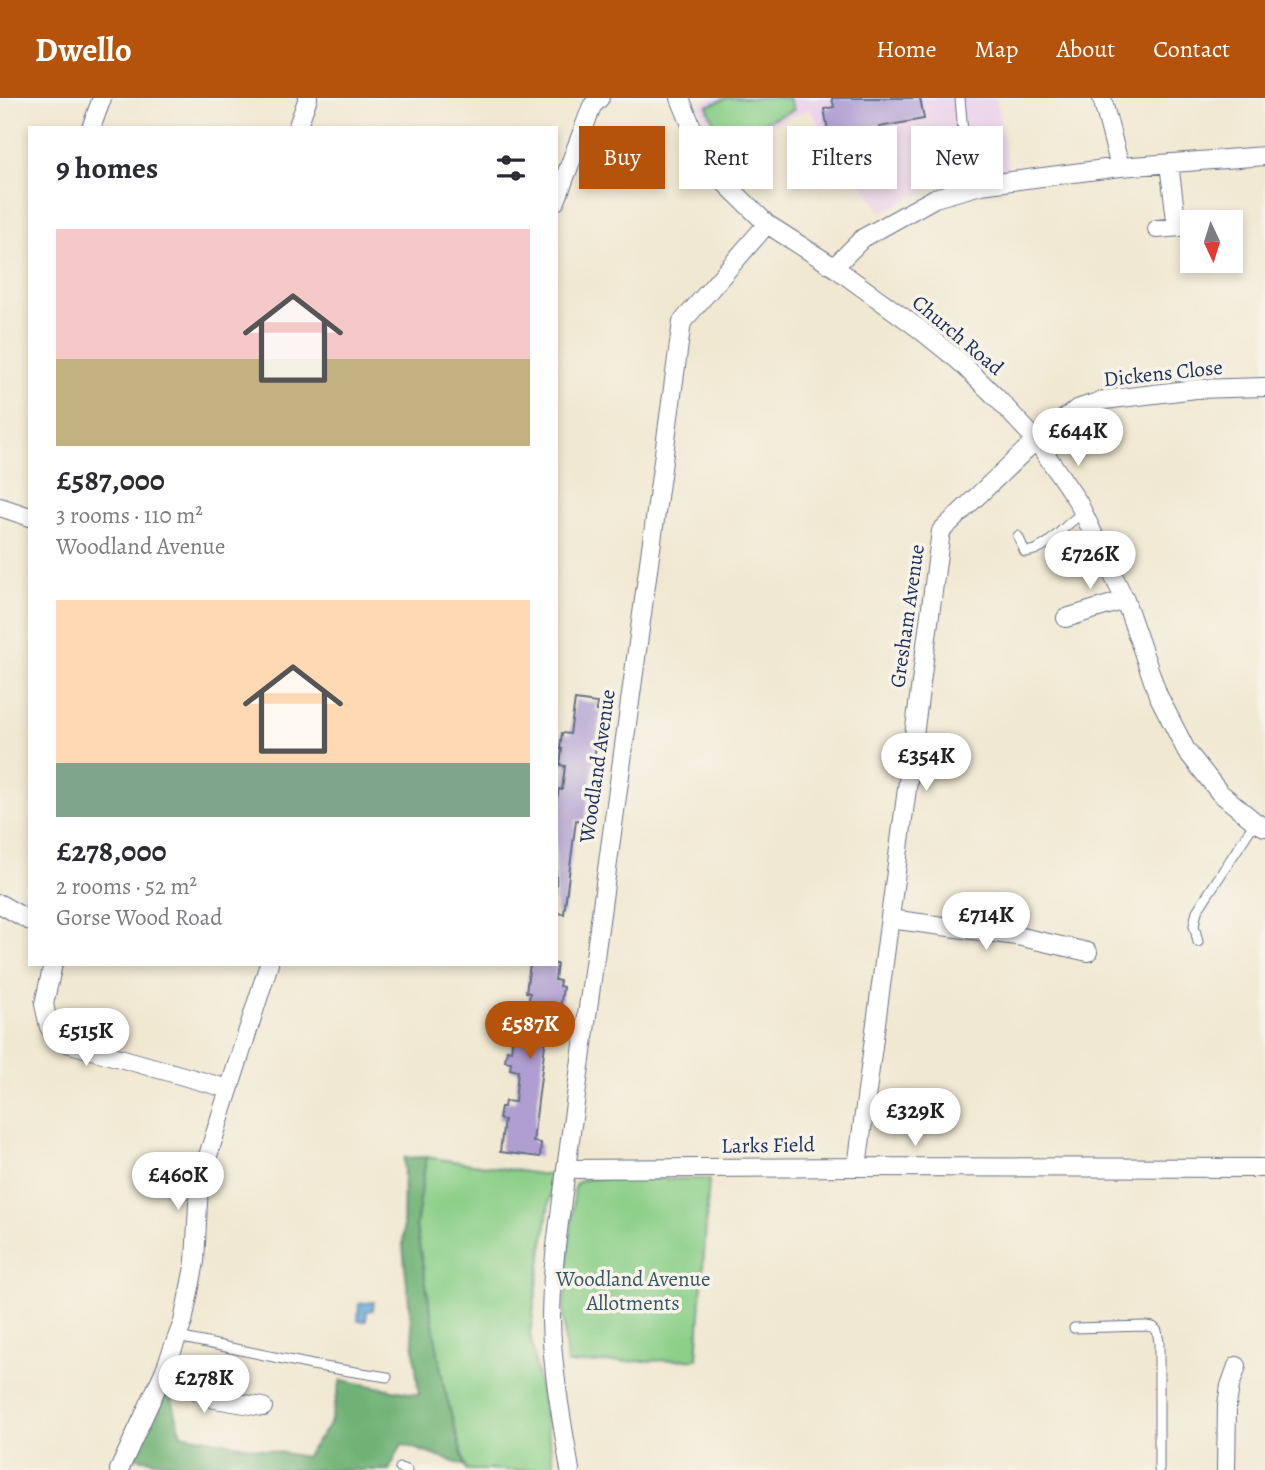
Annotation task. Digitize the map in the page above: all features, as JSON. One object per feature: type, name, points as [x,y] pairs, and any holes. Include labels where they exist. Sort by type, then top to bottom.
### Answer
[{"type":"street","points":[[92,126],[102,98]]},
{"type":"street","points":[[298,126],[308,98]]},
{"type":"street","points":[[558,196],[592,106],[600,98]]},
{"type":"street","name":"Church Road","points":[[680,98],[698,142],[726,184],[767,225],[834,267],[918,328],[996,397],[1036,440],[1078,502],[1125,600],[1158,695],[1186,750],[1219,792],[1260,824]]},
{"type":"street","points":[[1102,98],[1120,167]]},
{"type":"street","points":[[1003,182],[1120,167],[1265,156]]},
{"type":"street","points":[[1169,164],[1180,210]]},
{"type":"street","points":[[834,267],[863,238],[935,198],[965,189]]},
{"type":"street","name":"Woodland Avenue","points":[[570,1470],[556,1384],[551,1320],[554,1275],[566,1169],[682,322],[767,225]]},
{"type":"street","points":[[1157,229],[1180,226]]},
{"type":"street","name":"Dickens Close","points":[[1036,440],[1077,409],[1104,400],[1196,389],[1265,387]]},
{"type":"street","name":"Gresham Avenue","points":[[857,1167],[941,531],[1036,440]]},
{"type":"street","points":[[0,507],[28,516]]},
{"type":"street","points":[[1066,618],[1125,600]]},
{"type":"street","points":[[0,904],[28,920]]},
{"type":"street","points":[[890,919],[1017,936],[1088,952]]},
{"type":"street","points":[[53,966],[44,1004],[49,1027],[67,1043],[229,1089]]},
{"type":"street","points":[[120,1470],[164,1372],[183,1322],[195,1262],[199,1184],[268,966]]},
{"type":"street","name":"Larks Field","points":[[566,1169],[1265,1168]]},
{"type":"street","points":[[1226,1470],[1228,1394],[1237,1366]]},
{"type":"street","points":[[164,1372],[215,1399],[263,1407]]},
{"type":"lane","points":[[960,98],[962,126]]},
{"type":"lane","points":[[1018,536],[1025,552],[1038,549],[1083,513]]},
{"type":"lane","points":[[1198,942],[1194,925],[1197,911],[1260,824]]},
{"type":"lane","points":[[1074,1328],[1146,1326],[1157,1331],[1159,1470]]},
{"type":"lane","points":[[178,1337],[312,1365],[387,1377]]},
{"type":"shaded area","points":[[714,98],[996,98],[1001,126],[911,126],[911,189],[928,189],[882,212],[866,189],[897,189],[897,126],[821,126],[809,109],[772,126],[708,126],[699,105]]},
{"type":"shaded area","points":[[1003,137],[1009,171],[1003,172]]},
{"type":"green space","points":[[727,98],[789,98],[794,110],[755,126],[715,126],[707,106]]},
{"type":"green space","points":[[426,1157],[553,1176],[530,1334],[555,1470],[466,1470],[445,1394],[416,1227]]},
{"type":"green space","points":[[426,1157],[416,1227],[444,1387],[465,1466],[402,1444],[389,1470],[207,1470],[132,1457],[169,1386],[181,1434],[305,1457],[330,1424],[341,1380],[419,1395],[403,1247],[404,1158]]},
{"type":"green space","name":"Woodland Avenue Allotments","points":[[585,1179],[709,1179],[697,1359],[567,1364],[563,1317],[575,1184]]},
{"type":"water","points":[[374,1302],[373,1310],[367,1311],[366,1321],[358,1321],[359,1304]]},
{"type":"building","points":[[832,98],[920,98],[924,119],[885,126],[827,126],[824,109],[834,107]]},
{"type":"building","points":[[575,700],[597,703],[596,711],[601,711],[585,821],[576,820],[564,914],[558,913],[558,794],[559,789],[562,790],[565,766],[560,765],[562,733],[570,734]]},
{"type":"building","points":[[530,966],[557,966],[555,980],[560,981],[559,986],[563,987],[559,1018],[549,1017],[533,1142],[541,1143],[540,1157],[500,1152],[504,1120],[499,1119],[501,1107],[504,1107],[505,1101],[515,1102],[518,1071],[510,1069],[511,1062],[505,1061],[507,1050],[511,1051],[514,1027],[525,1028],[530,993],[526,992]]}]
